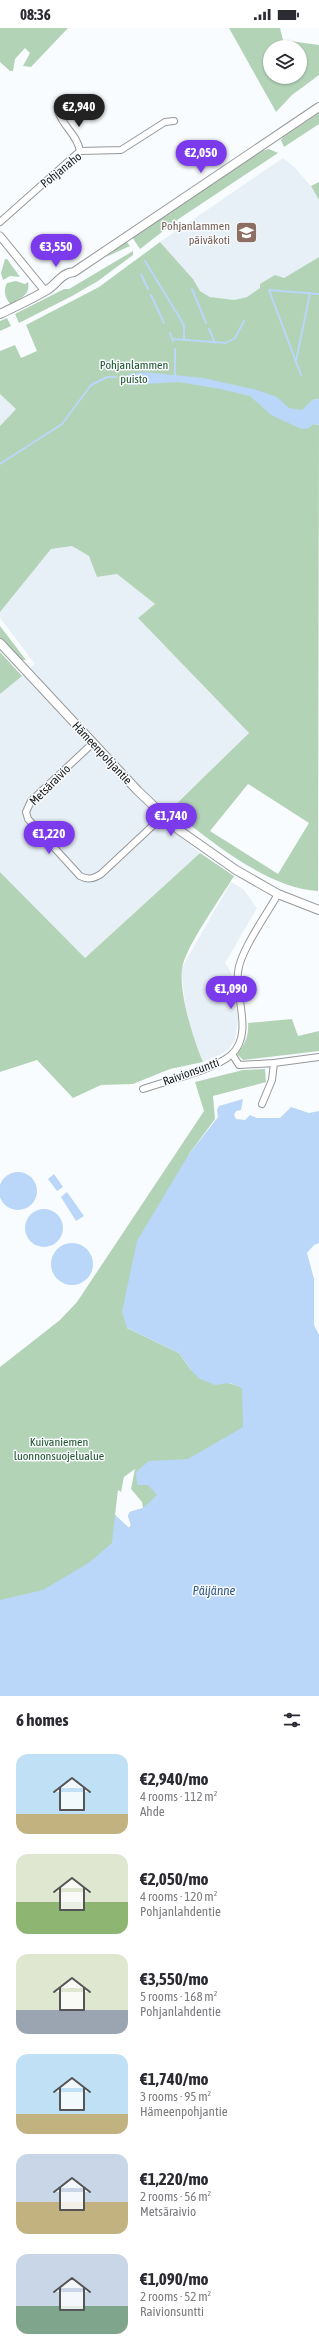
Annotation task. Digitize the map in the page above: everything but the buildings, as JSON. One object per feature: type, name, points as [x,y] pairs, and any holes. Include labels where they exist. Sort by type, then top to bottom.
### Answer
[{"type":"main road","points":[[0,314],[49,288],[64,276],[74,272],[317,108]]},
{"type":"main road","name":"Hämeenpohjantie","points":[[0,643],[163,816],[216,859],[278,894],[319,910]]},
{"type":"street","points":[[58,111],[60,119],[78,140],[80,151]]},
{"type":"street","name":"Pohjanaho","points":[[0,222],[80,151],[121,150],[165,122],[174,121]]},
{"type":"street","points":[[0,236],[49,288]]},
{"type":"street","name":"Metsäraivio","points":[[93,743],[31,801],[26,812],[28,819],[80,876],[86,879],[94,878],[101,874],[163,816]]},
{"type":"street","name":"Raivionsuntti","points":[[143,1089],[220,1062],[232,1054],[241,1039],[242,1027],[237,983],[240,960],[278,894]]},
{"type":"street","points":[[232,1054],[240,1065],[274,1063],[319,1057]]},
{"type":"street","points":[[262,1104],[272,1080],[274,1063]]},
{"type":"shaded area","name":"Pohjanlammen päiväkoti","points":[[283,158],[294,167],[311,186],[319,200],[319,257],[284,278],[260,288],[247,297],[234,300],[210,297],[200,291],[193,279],[160,242]]},
{"type":"shaded area","points":[[0,394],[16,409],[0,426]]},
{"type":"shaded area","points":[[72,546],[90,556],[97,577],[117,574],[155,604],[138,618],[249,733],[159,820],[200,853],[85,958],[0,872],[0,694],[35,664],[0,618],[0,612],[51,549]]},
{"type":"shaded area","points":[[231,882],[243,889],[257,908],[225,963],[231,972],[238,1019],[235,1040],[229,1049],[203,1062],[192,1035],[185,1004],[181,969]]},
{"type":"green space","points":[[0,28],[68,28],[31,67],[23,66],[30,53],[25,48],[15,59],[13,71],[10,71],[0,62]]},
{"type":"green space","points":[[229,28],[280,28],[283,40],[263,40],[263,84],[307,84],[292,95],[276,112]]},
{"type":"green space","points":[[307,43],[319,45],[319,75],[307,84]]},
{"type":"green space","points":[[319,113],[319,124],[284,147],[281,140],[283,137]]},
{"type":"green space","points":[[269,149],[278,153],[180,218],[140,249],[132,237],[262,151]]},
{"type":"green space","points":[[319,182],[319,200],[311,186]]},
{"type":"green space","points":[[126,241],[130,246],[106,257]]},
{"type":"green space","name":"Pohjanlammen puisto","points":[[160,242],[193,279],[200,291],[210,297],[234,300],[247,297],[260,288],[260,284],[275,275],[284,278],[319,257],[319,399],[312,400],[314,424],[319,425],[318,891],[299,888],[280,882],[240,861],[203,835],[171,809],[249,733],[138,618],[155,604],[117,574],[97,577],[89,556],[72,546],[51,549],[0,612],[0,426],[16,409],[0,394],[0,351],[15,345],[21,358],[37,351],[26,325],[99,287]],"holes":[[[248,784],[309,823],[278,874],[210,831]]]},
{"type":"green space","points":[[133,251],[133,255],[98,281],[19,323],[15,314],[64,289],[69,289]]},
{"type":"green space","points":[[5,259],[7,259],[20,277],[10,276],[3,280],[1,273]]},
{"type":"green space","points":[[16,281],[25,284],[28,282],[28,290],[24,296],[10,304],[5,294],[5,289],[7,283]]},
{"type":"green space","points":[[7,318],[11,326],[0,331],[0,321]]},
{"type":"green space","points":[[0,626],[26,660],[21,660],[0,638]]},
{"type":"green space","points":[[0,652],[22,676],[0,694]]},
{"type":"green space","points":[[200,853],[234,876],[196,936],[184,960],[182,969],[185,1003],[191,1029],[203,1062],[170,1069],[133,1084],[101,1085],[73,1098],[37,1060],[0,1072],[0,872],[85,958]]},
{"type":"green space","points":[[292,1019],[298,1036],[319,1031],[319,1051],[243,1060],[237,1054],[246,1040],[248,1023]]},
{"type":"green space","name":"Kuivaniemen luonnonsuojelualue","points":[[265,1069],[266,1082],[213,1096],[215,1119],[189,1154],[127,1328],[179,1353],[191,1370],[276,1399],[0,1671],[0,1367],[60,1320],[77,1302],[204,1111],[195,1082],[243,1070]],"holes":[[[135,1469],[131,1489],[142,1502],[143,1508],[130,1512],[128,1516],[131,1525],[129,1528],[115,1515],[118,1490],[121,1492],[124,1477]]]},
{"type":"water","points":[[144,372],[203,378],[257,390],[277,397],[289,408],[302,410],[312,400],[319,399],[319,425],[314,424],[307,429],[299,428],[271,415],[250,396],[220,389],[179,382],[129,385],[127,377],[129,374]]},
{"type":"water","name":"Päijänne","points":[[243,1099],[241,1110],[236,1111],[234,1115],[236,1119],[245,1120],[250,1115],[257,1118],[280,1118],[291,1107],[309,1113],[319,1111],[319,1243],[314,1245],[307,1253],[314,1279],[314,1325],[319,1335],[319,1696],[0,1696],[0,1600],[43,1590],[90,1562],[112,1543],[115,1515],[129,1528],[131,1525],[128,1516],[130,1512],[143,1508],[157,1495],[148,1485],[137,1485],[136,1472],[149,1461],[188,1459],[243,1427],[242,1388],[230,1383],[215,1385],[200,1379],[191,1370],[179,1353],[127,1328],[122,1312],[137,1241],[189,1154],[218,1117],[217,1110],[219,1106]]},
{"type":"water","points":[[18,1172],[28,1175],[34,1181],[37,1191],[34,1201],[28,1207],[18,1210],[8,1207],[2,1201],[-1,1191],[2,1181],[8,1175]]},
{"type":"water","points":[[54,1174],[63,1187],[57,1191],[48,1179]]},
{"type":"water","points":[[67,1192],[84,1216],[76,1221],[61,1197]]},
{"type":"water","points":[[44,1209],[54,1212],[60,1218],[63,1228],[60,1238],[54,1244],[44,1247],[34,1244],[28,1238],[25,1228],[28,1218],[34,1212]]},
{"type":"water","points":[[72,1243],[87,1249],[93,1264],[87,1279],[72,1285],[57,1279],[51,1264],[57,1249]]},
{"type":"waterway","points":[[145,261],[184,326],[184,340]]},
{"type":"waterway","points":[[141,274],[148,289]]},
{"type":"waterway","points":[[192,289],[206,323]]},
{"type":"waterway","points":[[301,375],[269,290],[319,294]]},
{"type":"waterway","points":[[296,361],[310,293]]},
{"type":"waterway","points":[[151,295],[164,323]]},
{"type":"waterway","points":[[173,339],[226,343],[235,338],[244,321]]},
{"type":"waterway","points":[[209,329],[215,343]]},
{"type":"waterway","points":[[170,333],[173,341]]},
{"type":"waterway","points":[[175,349],[175,375]]},
{"type":"waterway","points":[[0,464],[62,424],[91,385],[107,377],[116,377]]},
{"type":"place","name":"Pohjanlammen päiväkoti","points":[[246,233]]}]
